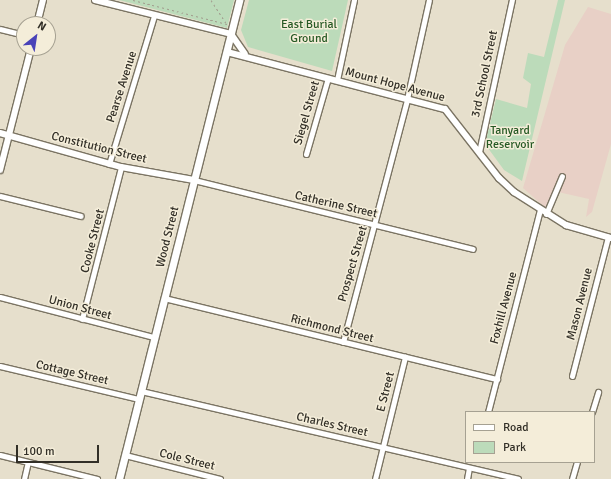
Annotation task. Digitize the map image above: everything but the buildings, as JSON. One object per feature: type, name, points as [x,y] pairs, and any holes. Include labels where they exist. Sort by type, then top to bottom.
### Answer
[{"type":"main road","name":"Wood Street","points":[[119,479],[239,0]]},
{"type":"street","points":[[39,16],[43,0]]},
{"type":"street","points":[[95,0],[154,16],[231,34],[247,55]]},
{"type":"street","points":[[336,80],[354,0]]},
{"type":"street","name":"Prospect Street","points":[[343,342],[407,99],[429,0]]},
{"type":"street","name":"3rd School Street","points":[[479,152],[512,0]]},
{"type":"street","name":"Pearse Avenue","points":[[109,164],[154,16]]},
{"type":"street","points":[[0,29],[16,33]]},
{"type":"street","name":"Mount Hope Avenue","points":[[227,52],[247,55],[448,111],[500,180],[543,212],[566,225],[609,237]]},
{"type":"street","points":[[0,170],[29,56]]},
{"type":"street","name":"Siegel Street","points":[[306,154],[328,78]]},
{"type":"street","name":"Constitution Street","points":[[0,133],[121,167],[194,180]]},
{"type":"street","name":"Cooke Street","points":[[82,319],[121,167]]},
{"type":"street","name":"Foxhill Avenue","points":[[488,411],[543,212],[562,176]]},
{"type":"street","name":"Catherine Street","points":[[194,180],[473,249]]},
{"type":"street","points":[[0,196],[81,216]]},
{"type":"street","name":"Mason Avenue","points":[[572,376],[609,237]]},
{"type":"street","name":"Union Street","points":[[0,297],[154,337]]},
{"type":"street","name":"Richmond Street","points":[[164,298],[497,378]]},
{"type":"street","name":"E Street","points":[[375,479],[405,357]]},
{"type":"street","name":"Cottage Street","points":[[0,366],[140,395]]},
{"type":"street","points":[[592,411],[598,392]]},
{"type":"street","name":"Charles Street","points":[[140,395],[518,479]]},
{"type":"street","points":[[0,455],[97,479]]},
{"type":"street","name":"Cole Street","points":[[125,455],[220,479]]},
{"type":"street","points":[[24,479],[28,462]]},
{"type":"street","points":[[467,479],[474,463]]},
{"type":"street","points":[[572,479],[577,463]]},
{"type":"path","points":[[133,0],[227,24]]},
{"type":"path","points":[[211,0],[227,24],[231,34]]},
{"type":"shaded area","points":[[588,7],[611,14],[611,144],[592,212],[586,217],[589,199],[558,192],[549,211],[523,188],[565,45]]},
{"type":"green space","points":[[119,0],[234,0],[227,28]]},
{"type":"green space","name":"East Burial Ground","points":[[249,0],[348,0],[332,71],[248,47],[241,30]]},
{"type":"green space","name":"Tanyard Reservoir","points":[[558,0],[565,0],[522,181],[504,170],[485,144],[496,99],[527,108],[531,84],[523,78],[528,53],[544,57]]}]
